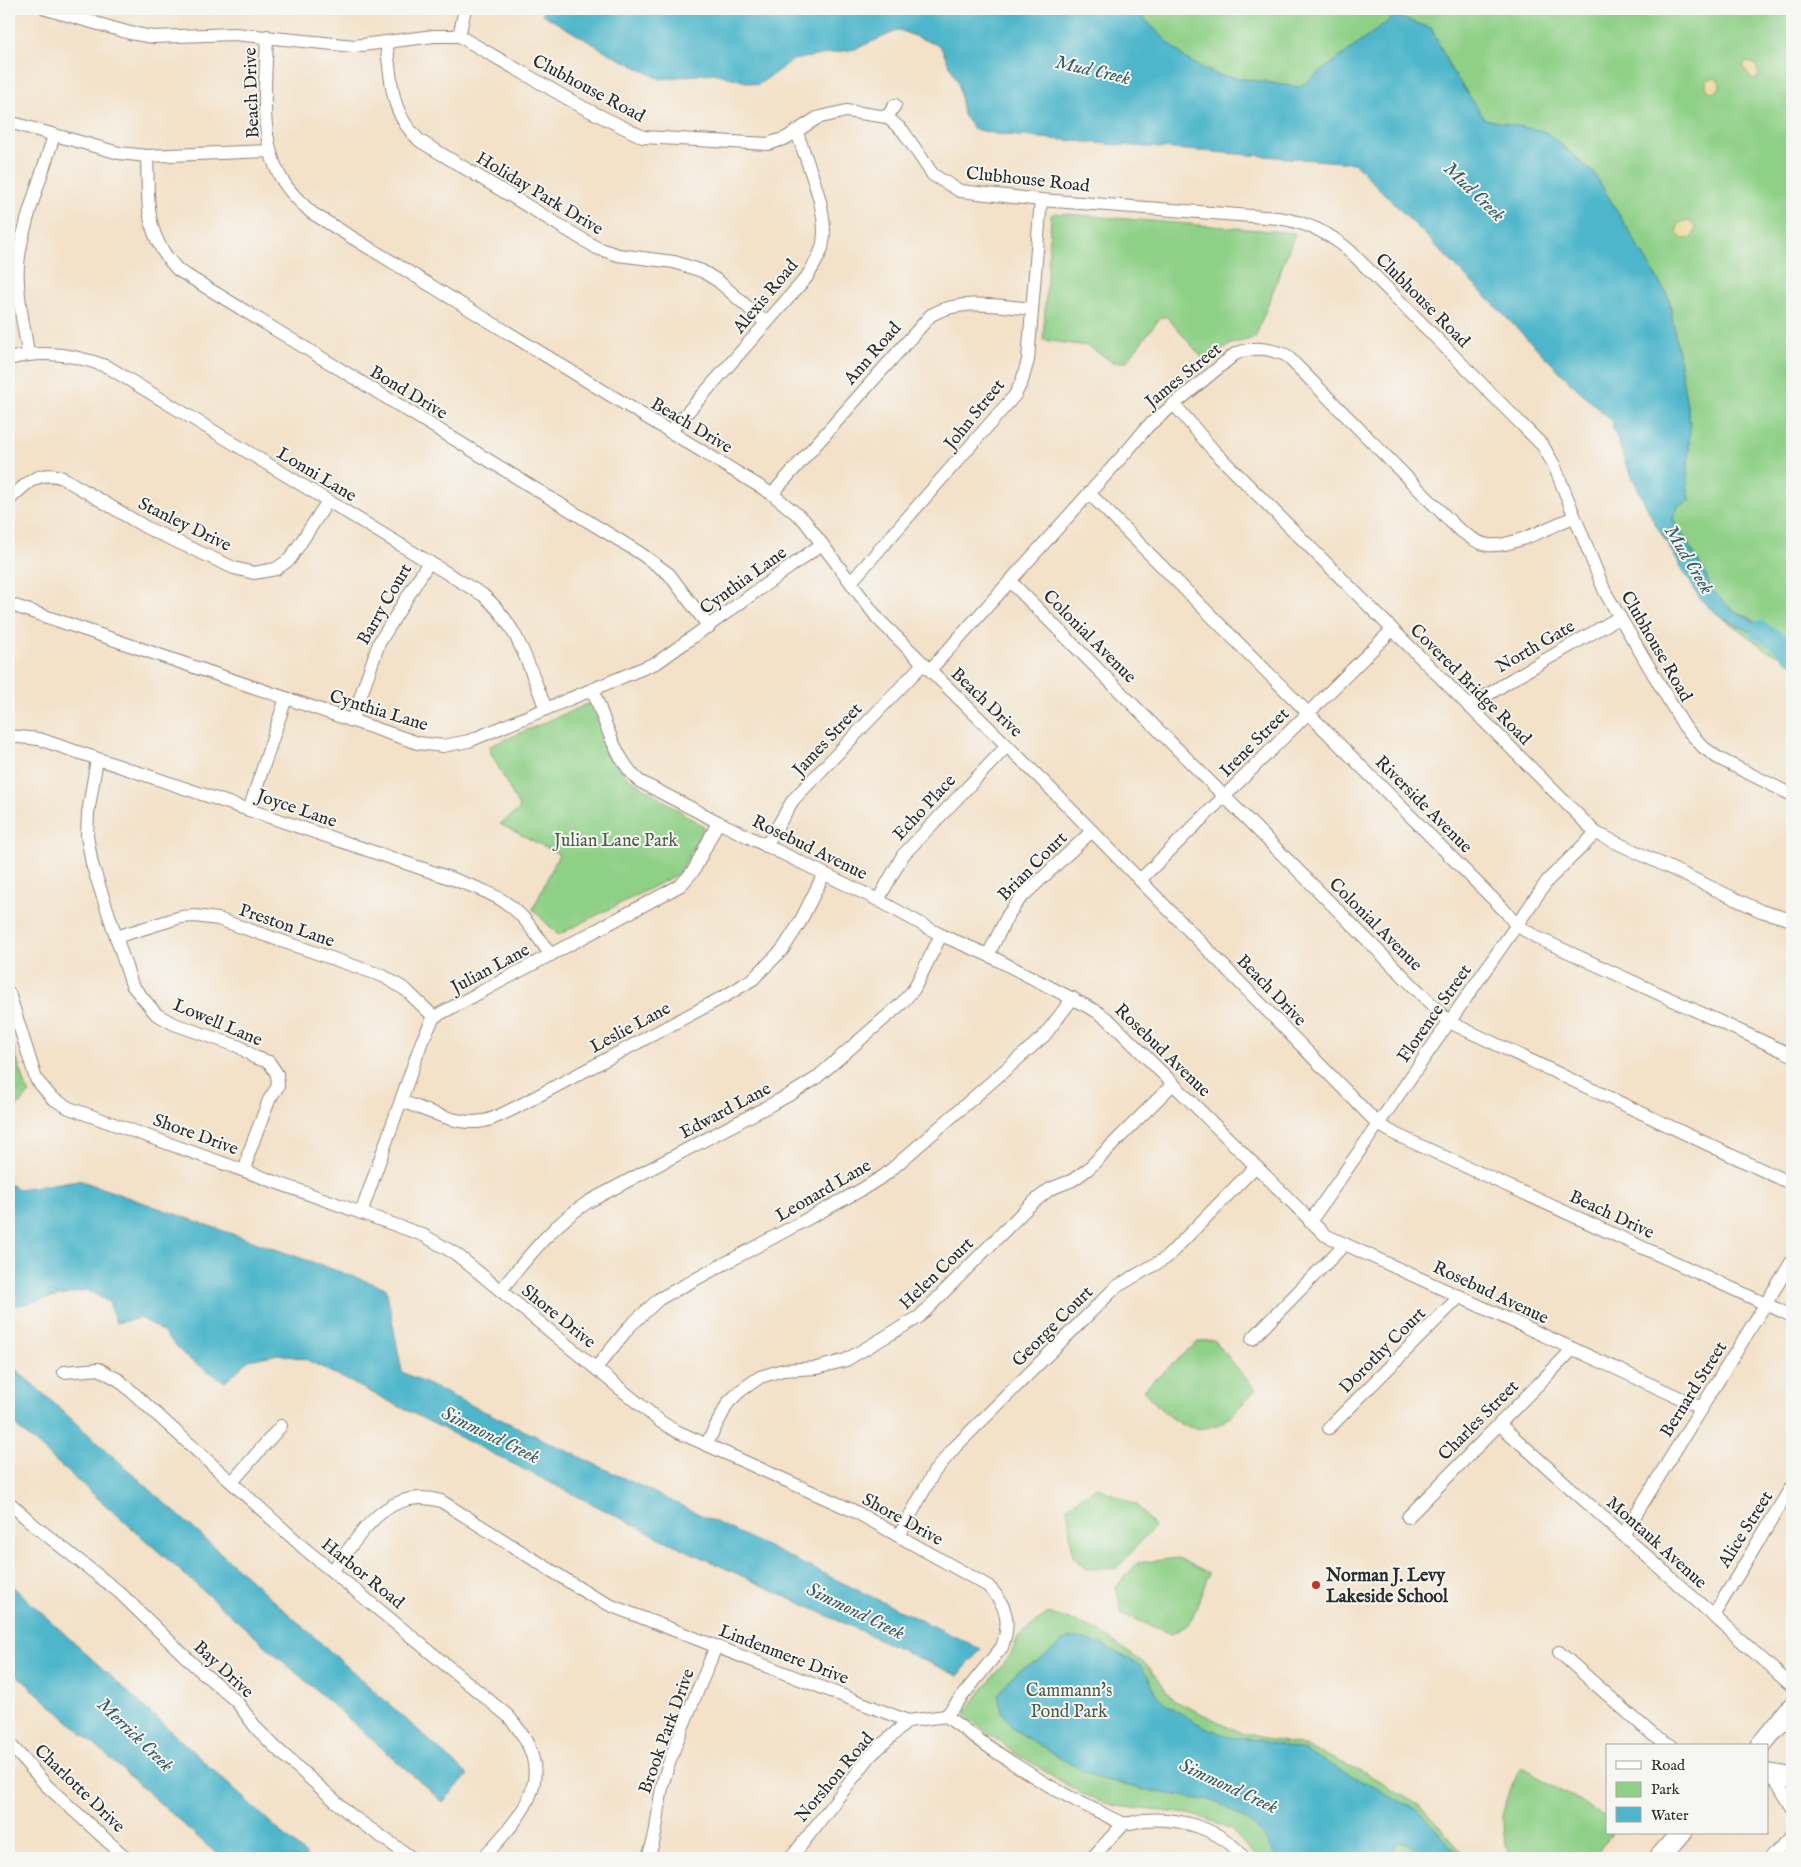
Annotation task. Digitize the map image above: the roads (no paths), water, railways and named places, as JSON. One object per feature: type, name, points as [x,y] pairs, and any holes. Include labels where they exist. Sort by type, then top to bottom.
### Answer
[{"type":"main road","points":[[1762,1744],[1792,1706]]},
{"type":"main road","points":[[1659,1858],[1680,1834]]},
{"type":"street","points":[[46,9],[130,34],[152,36],[234,34],[354,46],[458,36],[465,9]]},
{"type":"street","name":"Beach Drive","points":[[266,36],[266,105],[270,151],[280,177],[291,193],[312,213],[772,494],[796,511],[878,619],[1140,880],[1378,1124],[1397,1135],[1792,1316]]},
{"type":"street","name":"Clubhouse Road","points":[[458,36],[584,108],[643,137],[758,145],[777,141],[797,132],[816,118],[846,111],[887,118],[903,131],[933,175],[947,184],[974,194],[1278,218],[1296,221],[1323,231],[1351,252],[1538,440],[1554,465],[1605,592],[1680,720],[1704,747],[1733,767],[1792,795]]},
{"type":"street","name":"Holiday Park Drive","points":[[386,42],[399,116],[407,129],[420,141],[597,248],[618,255],[674,262],[702,271],[718,281],[766,323]]},
{"type":"street","points":[[887,118],[895,105]]},
{"type":"street","points":[[9,122],[119,153],[147,156],[270,151]]},
{"type":"street","name":"Alexis Road","points":[[670,432],[806,278],[822,246],[823,212],[797,132]]},
{"type":"street","points":[[28,353],[18,278],[18,264],[23,239],[54,135]]},
{"type":"street","name":"Bond Drive","points":[[147,156],[152,231],[165,256],[178,270],[640,553],[669,574],[709,627]]},
{"type":"street","name":"John Street","points":[[851,582],[1015,394],[1022,381],[1028,360],[1041,200]]},
{"type":"street","name":"Ann Road","points":[[772,494],[931,315],[944,308],[964,304],[1032,309]]},
{"type":"street","name":"James Street","points":[[766,846],[793,800],[927,667],[1010,581],[1144,430],[1235,354],[1255,348],[1271,349],[1286,356],[1457,528],[1473,540],[1488,545],[1508,544],[1574,517]]},
{"type":"street","name":"Lonni Lane","points":[[9,359],[28,353],[63,354],[108,367],[483,595],[505,617],[514,631],[546,709]]},
{"type":"street","name":"Covered Bridge Road","points":[[1174,404],[1213,450],[1596,833],[1761,911],[1792,920]]},
{"type":"street","name":"Stanley Drive","points":[[9,500],[28,481],[37,477],[55,475],[147,528],[234,568],[254,574],[276,569],[290,559],[328,501]]},
{"type":"street","name":"Riverside Avenue","points":[[1089,493],[1505,911],[1516,926],[1538,938],[1792,1055]]},
{"type":"street","name":"Cynthia Lane","points":[[9,604],[418,743],[443,746],[469,741],[658,662],[822,544]]},
{"type":"street","name":"Barry Court","points":[[352,721],[379,643],[429,562]]},
{"type":"street","name":"Colonial Avenue","points":[[1010,581],[1449,1022],[1792,1184]]},
{"type":"street","name":"North Gate","points":[[1469,707],[1514,678],[1620,617]]},
{"type":"street","name":"Irene Street","points":[[1140,880],[1392,630]]},
{"type":"street","name":"Rosebud Avenue","points":[[593,690],[618,752],[631,772],[650,787],[878,900],[941,935],[988,955],[1073,998],[1110,1021],[1325,1235],[1702,1408]]},
{"type":"street","points":[[249,810],[286,698]]},
{"type":"street","name":"Joyce Lane","points":[[9,736],[39,739],[456,880],[490,894],[519,914],[551,955]]},
{"type":"street","name":"Echo Place","points":[[878,900],[903,855],[1007,746]]},
{"type":"street","name":"Lowell Lane","points":[[97,759],[88,813],[87,836],[92,864],[132,985],[149,1008],[174,1024],[240,1047],[254,1057],[269,1062],[277,1074],[278,1086],[269,1100],[248,1155],[246,1171]]},
{"type":"street","name":"Julian Lane","points":[[434,1017],[681,885],[694,870],[718,822]]},
{"type":"street","name":"Brian Court","points":[[988,955],[1008,915],[1019,900],[1092,832]]},
{"type":"street","name":"Florence Street","points":[[1310,1222],[1558,868],[1596,833]]},
{"type":"street","name":"Leslie Lane","points":[[402,1101],[455,1120],[475,1123],[487,1121],[522,1105],[727,995],[753,979],[783,949],[799,924],[824,874]]},
{"type":"street","name":"Preston Lane","points":[[116,937],[182,917],[195,916],[218,919],[383,976],[406,990],[434,1017]]},
{"type":"street","name":"Edward Lane","points":[[501,1290],[547,1234],[567,1216],[588,1202],[791,1094],[815,1079],[901,1004],[914,989],[941,935]]},
{"type":"street","name":"Shore Drive","points":[[9,993],[36,1079],[52,1098],[68,1108],[246,1171],[439,1243],[501,1290],[661,1422],[706,1445],[854,1511],[988,1586],[1000,1597],[1004,1607],[1007,1625],[1002,1647],[946,1716]]},
{"type":"street","name":"Leonard Lane","points":[[596,1368],[630,1326],[659,1299],[861,1190],[885,1175],[1044,1036],[1073,998]]},
{"type":"street","points":[[361,1213],[422,1041],[434,1017]]},
{"type":"street","name":"Helen Court","points":[[706,1445],[728,1403],[740,1391],[760,1377],[783,1370],[817,1368],[846,1360],[919,1317],[1030,1204],[1050,1189],[1072,1180],[1088,1169],[1174,1084]]},
{"type":"street","name":"George Court","points":[[899,1536],[934,1472],[956,1446],[1116,1287],[1166,1258],[1255,1167]]},
{"type":"street","points":[[1252,1339],[1345,1244]]},
{"type":"street","name":"Bernard Street","points":[[1623,1535],[1792,1261]]},
{"type":"street","name":"Dorothy Court","points":[[1329,1428],[1460,1296]]},
{"type":"street","name":"Charles Street","points":[[1408,1517],[1573,1349]]},
{"type":"street","name":"Harbor Road","points":[[64,1372],[92,1368],[108,1372],[332,1571],[508,1716],[524,1733],[534,1765],[531,1795],[516,1821],[483,1858]]},
{"type":"street","name":"Montauk Avenue","points":[[1499,1424],[1792,1686]]},
{"type":"street","points":[[232,1482],[281,1426]]},
{"type":"street","name":"Alice Street","points":[[1713,1616],[1792,1486]]},
{"type":"street","name":"Lindenmere Drive","points":[[332,1571],[385,1508],[406,1498],[429,1498],[452,1507],[590,1595],[908,1721],[946,1716]]},
{"type":"street","name":"Bay Drive","points":[[12,1505],[35,1526],[119,1592],[194,1665],[237,1702],[257,1729],[276,1748],[352,1816],[412,1858]]},
{"type":"street","name":"Brook Park Drive","points":[[647,1858],[655,1833],[657,1806],[664,1778],[716,1646]]},
{"type":"street","points":[[1558,1652],[1653,1735],[1669,1744]]},
{"type":"street","points":[[946,1716],[1034,1777],[1063,1794],[1124,1823],[1145,1820],[1200,1827],[1218,1836],[1244,1858]]},
{"type":"street","name":"Norshon Road","points":[[791,1858],[872,1754],[908,1721]]},
{"type":"street","name":"Charlotte Drive","points":[[9,1743],[47,1786],[126,1858]]},
{"type":"street","points":[[1778,1776],[1792,1807]]},
{"type":"street","points":[[1092,1858],[1124,1823]]},
{"type":"street","points":[[1770,1858],[1792,1835]]},
{"type":"water","points":[[543,9],[1101,9],[1139,14],[1187,60],[1217,75],[1298,87],[1395,16],[1431,28],[1452,71],[1485,119],[1546,132],[1594,173],[1669,298],[1690,424],[1687,487],[1691,501],[1678,506],[1673,519],[1705,573],[1711,589],[1731,609],[1749,618],[1780,642],[1767,641],[1720,616],[1707,606],[1699,597],[1653,520],[1626,464],[1612,425],[1614,423],[1569,381],[1354,163],[1108,144],[997,134],[974,129],[963,115],[958,82],[940,46],[899,30],[855,49],[793,60],[758,85],[713,73],[660,79],[610,54],[542,14]]},
{"type":"water","name":"Simmond Creek","points":[[79,1180],[386,1288],[402,1372],[981,1649],[958,1676],[662,1539],[305,1359],[278,1354],[249,1360],[225,1382],[186,1357],[163,1332],[141,1318],[116,1323],[109,1302],[87,1290],[18,1305],[9,1305],[9,1184],[18,1189]]},
{"type":"water","points":[[9,1363],[468,1775],[443,1802],[9,1420]]},
{"type":"water","name":"Merrick Creek","points":[[9,1583],[309,1858],[221,1858],[9,1668]]},
{"type":"water","name":"Cammann's Pond Park","points":[[1076,1638],[1103,1645],[1140,1665],[1148,1676],[1156,1694],[1165,1703],[1195,1722],[1228,1737],[1261,1740],[1303,1750],[1419,1811],[1462,1858],[1424,1858],[1408,1844],[1400,1840],[1387,1858],[1278,1858],[1260,1832],[1248,1821],[1221,1803],[1140,1789],[1094,1777],[1053,1754],[1013,1729],[1002,1711],[998,1695],[1015,1672],[1037,1662],[1067,1639]]},
{"type":"waterway","name":"Mud Creek","points":[[1759,630],[1780,642],[1792,654]]},
{"type":"place","name":"Norman J. Levy Lakeside School","points":[[1316,1585]]},
{"type":"park label","name":"Julian Lane Park","points":[[616,840]]}]
